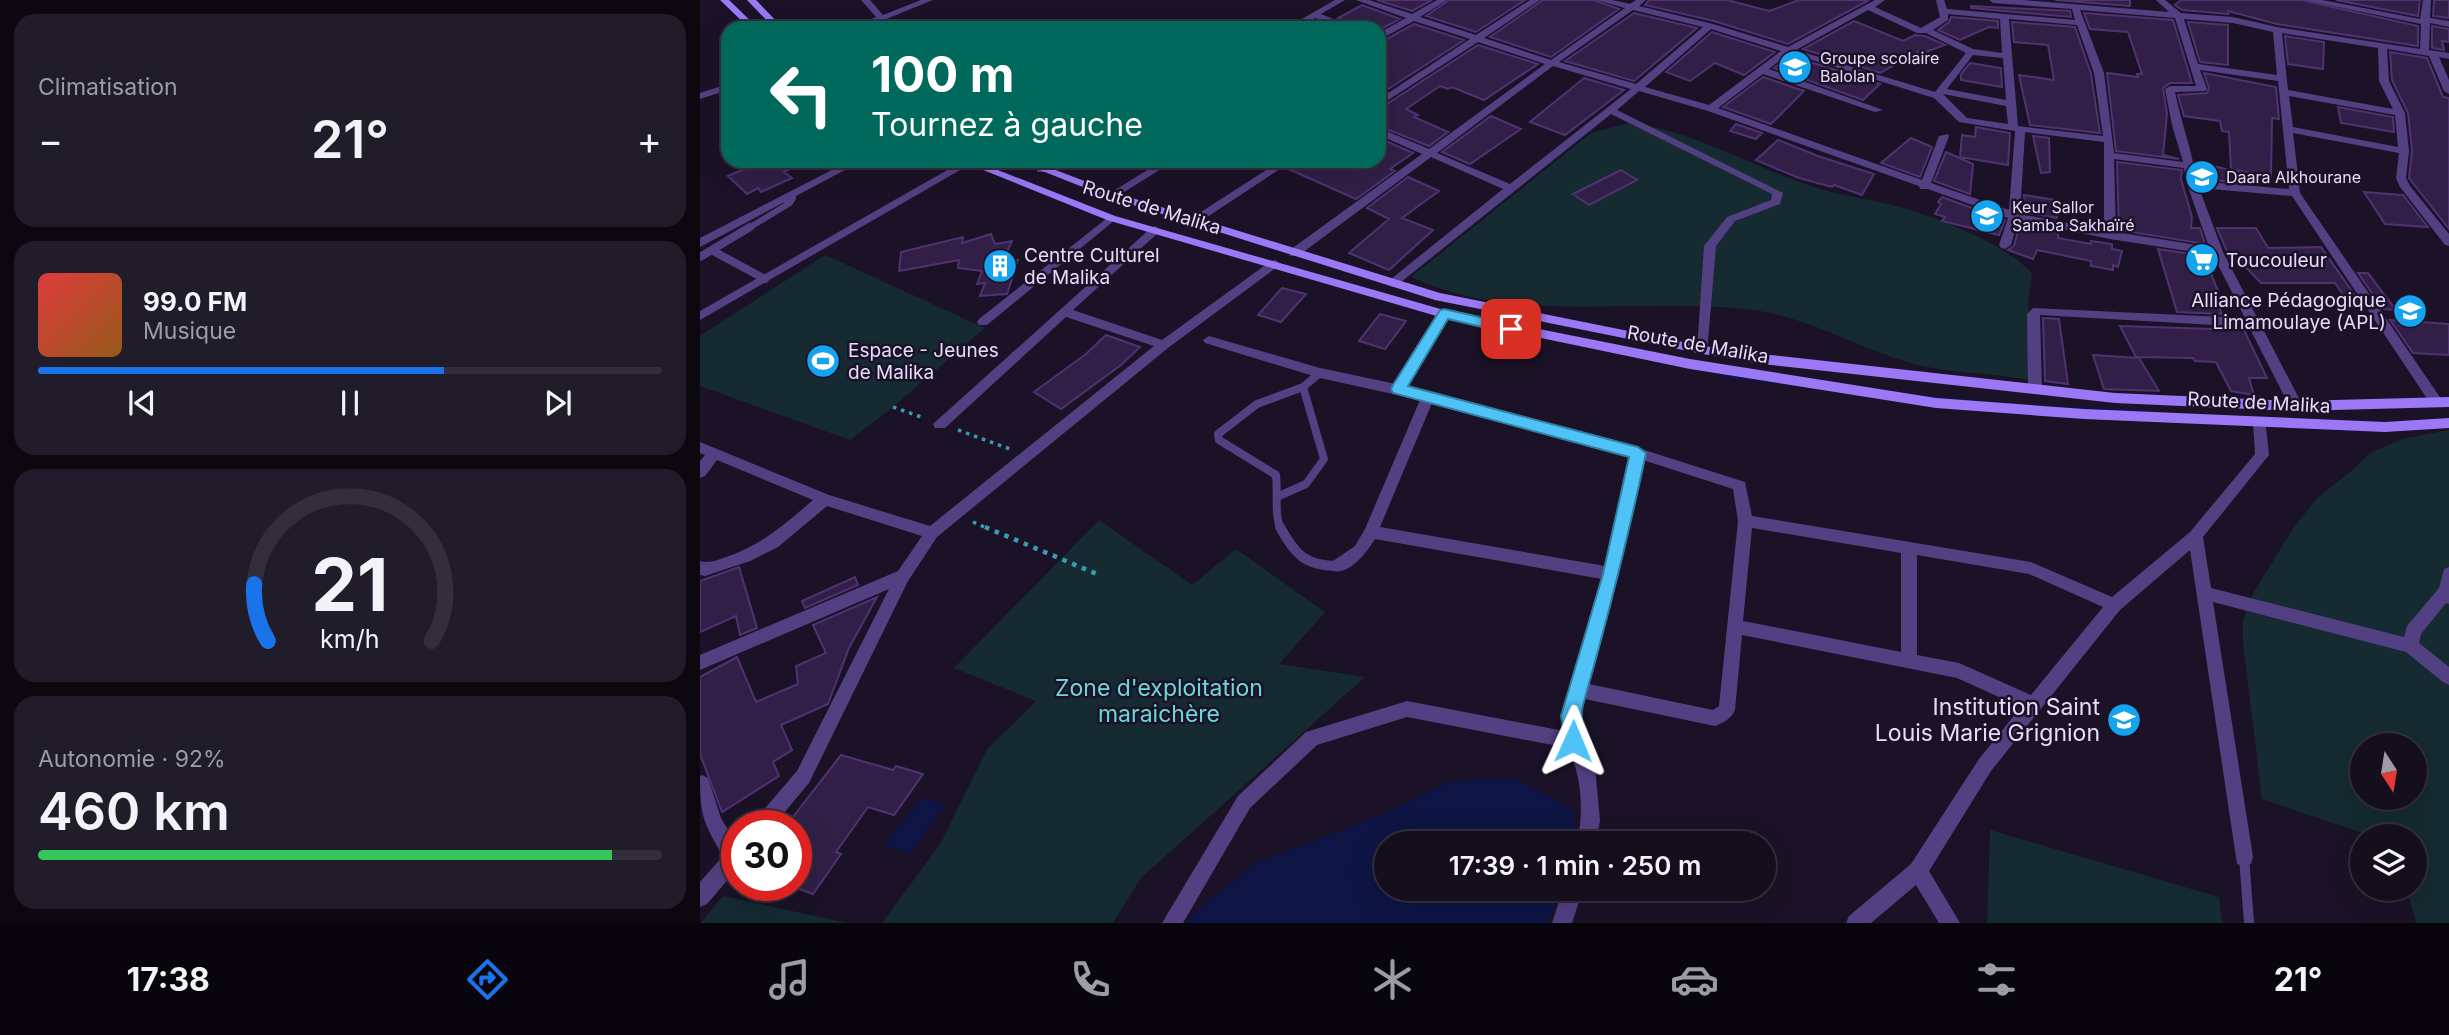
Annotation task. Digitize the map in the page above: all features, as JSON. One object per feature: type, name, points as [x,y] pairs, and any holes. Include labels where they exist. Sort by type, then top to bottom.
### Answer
[{"type":"main road","points":[[724,0],[746,21]]},
{"type":"main road","points":[[751,0],[772,21]]},
{"type":"main road","name":"Route de Malika","points":[[983,168],[1111,218],[1444,314],[1690,364],[1936,402],[2084,414],[2385,427],[2449,423]]},
{"type":"main road","name":"Route de Malika","points":[[1037,168],[1112,195],[1392,283],[1497,311],[1703,350],[1762,359],[2115,398],[2296,406],[2443,403]]},
{"type":"street","points":[[866,0],[881,18]]},
{"type":"street","points":[[874,21],[929,0]]},
{"type":"street","points":[[1303,21],[1341,0]]},
{"type":"street","points":[[1360,0],[1552,63],[1711,109],[1924,187],[2014,216],[2217,252]]},
{"type":"street","points":[[1386,33],[1443,0]]},
{"type":"street","points":[[1386,98],[1536,0]]},
{"type":"street","points":[[1601,0],[1710,26],[1939,94],[2010,104]]},
{"type":"street","points":[[1294,253],[1429,152],[1642,0]]},
{"type":"street","points":[[1711,109],[1787,51],[1881,0]]},
{"type":"street","points":[[1868,7],[1920,31],[1927,30],[1943,20],[1944,11],[1940,0]]},
{"type":"street","points":[[1993,0],[2233,20],[2277,30],[2449,56]]},
{"type":"street","points":[[2160,0],[2178,15],[2202,91],[2169,89],[2192,184],[2217,252],[2296,406]]},
{"type":"street","points":[[2308,0],[2449,24]]},
{"type":"street","points":[[2427,0],[2424,21],[2428,54],[2449,91]]},
{"type":"street","points":[[2075,7],[2095,58],[2109,140],[2110,235]]},
{"type":"street","points":[[1944,11],[2081,23]]},
{"type":"street","points":[[1314,15],[1332,21]]},
{"type":"street","points":[[2004,16],[2010,104],[2017,128],[2014,216],[2005,245]]},
{"type":"street","points":[[1392,283],[1639,87],[1710,26]]},
{"type":"street","points":[[1927,30],[1971,52],[2007,57]]},
{"type":"street","points":[[2277,30],[2295,193],[2443,403]]},
{"type":"street","points":[[2382,46],[2384,81],[2400,113],[2404,151],[2402,178],[2405,187],[2449,242]]},
{"type":"street","points":[[1939,94],[1971,52]]},
{"type":"street","points":[[2195,66],[2400,113]]},
{"type":"street","points":[[1762,70],[1878,110]]},
{"type":"street","points":[[700,96],[721,89]]},
{"type":"street","points":[[1939,94],[1963,120],[2109,140]]},
{"type":"street","points":[[1610,110],[1778,193],[1776,202],[1731,219],[1710,246],[1703,350]]},
{"type":"street","points":[[2288,130],[2404,151]]},
{"type":"street","points":[[1386,134],[1510,188]]},
{"type":"street","points":[[1924,187],[1944,136]]},
{"type":"street","points":[[2109,155],[2189,166]]},
{"type":"street","points":[[700,243],[843,168]]},
{"type":"street","points":[[700,316],[958,168]]},
{"type":"street","points":[[1041,170],[1045,168]]},
{"type":"street","points":[[1112,195],[1157,168]]},
{"type":"street","points":[[1194,221],[1276,168]]},
{"type":"street","points":[[2192,184],[2295,193]]},
{"type":"street","points":[[983,322],[1111,218]]},
{"type":"street","points":[[940,424],[1155,230]]},
{"type":"street","points":[[775,810],[803,778],[903,576],[932,533],[1164,345],[1275,264]]},
{"type":"street","points":[[2035,389],[2033,314],[2037,311],[2254,324]]},
{"type":"street","points":[[1065,312],[1164,345]]},
{"type":"street","points":[[1399,389],[1444,314]]},
{"type":"street","points":[[1209,340],[1320,373],[1399,389],[1638,453],[1740,486],[1745,521],[1727,710],[1714,718],[1579,690]]},
{"type":"street","points":[[1338,566],[1360,550],[1371,532],[1428,397]]},
{"type":"street","points":[[1856,923],[1919,871],[1985,765],[2114,605],[2195,536],[2262,455],[2260,422]]},
{"type":"street","points":[[700,447],[825,499],[932,533]]},
{"type":"street","points":[[700,472],[714,453]]},
{"type":"street","points":[[1589,831],[1591,821],[1586,766],[1573,741],[1570,716],[1611,574],[1638,453]]},
{"type":"street","points":[[700,567],[705,570],[745,557],[773,542],[825,499]]},
{"type":"street","points":[[1745,521],[2031,568],[2114,605]]},
{"type":"street","points":[[1371,532],[1611,574]]},
{"type":"street","points":[[2195,536],[2244,857]]},
{"type":"street","points":[[1909,548],[1909,661]]},
{"type":"street","points":[[2411,646],[2413,631],[2448,594],[2449,574]]},
{"type":"street","points":[[700,663],[903,576]]},
{"type":"street","points":[[2205,593],[2411,646],[2449,677]]},
{"type":"street","points":[[1737,627],[1959,671],[2034,704]]},
{"type":"street","points":[[1172,923],[1244,802],[1312,738],[1406,709],[1573,741]]},
{"type":"street","points":[[700,786],[702,784],[713,822],[721,834]]},
{"type":"street","points":[[1919,871],[1950,923]]},
{"type":"street","points":[[700,897],[721,872]]},
{"type":"street","points":[[1562,923],[1569,901]]},
{"type":"lane","points":[[700,257],[790,203],[793,198],[781,200]]},
{"type":"lane","points":[[713,251],[765,279]]},
{"type":"lane","points":[[1320,373],[1303,387],[1257,404],[1218,434],[1219,440],[1234,451],[1262,462],[1276,475],[1279,496],[1277,521],[1291,547],[1316,566],[1338,566]]},
{"type":"lane","points":[[1279,496],[1298,491],[1315,475],[1324,459],[1303,387]]},
{"type":"lane","points":[[2244,857],[2249,923]]},
{"type":"path","points":[[955,514],[1097,574]]},
{"type":"green space","points":[[1629,123],[1676,133],[1822,189],[1916,212],[1971,233],[2006,252],[2032,274],[2028,305],[2033,333],[2030,380],[1914,364],[1794,319],[1753,310],[1710,306],[1580,307],[1494,301],[1452,292],[1411,277],[1591,133]]},
{"type":"green space","name":"Espace - Jeunes de Malika","points":[[825,255],[985,328],[850,440],[700,386],[700,336]]},
{"type":"green space","points":[[2449,430],[2449,923],[2416,923],[2410,901],[2427,901],[2427,824],[2350,824],[2350,829],[2262,799],[2243,643],[2243,620],[2254,592],[2294,527],[2317,498],[2370,453],[2402,439]]},
{"type":"green space","name":"Zone d'exploitation maraichère","points":[[1099,520],[1192,585],[1236,549],[1325,612],[1279,664],[1365,677],[1141,878],[1113,923],[882,923],[941,843],[987,749],[1036,701],[954,668]]},
{"type":"green space","points":[[1990,830],[2219,897],[2222,923],[1987,923]]},
{"type":"green space","points":[[721,898],[721,901],[746,901],[848,923],[701,923]]},
{"type":"shaded area","points":[[1726,374],[2011,404],[2147,409],[2147,415],[1933,401],[1721,378]]},
{"type":"shaded area","points":[[1512,777],[1571,808],[1578,831],[1374,831],[1374,901],[1557,901],[1546,923],[1187,923],[1192,915],[1255,863],[1386,813],[1448,782]]},
{"type":"shaded area","points":[[922,798],[946,805],[910,854],[884,845]]},
{"type":"building","points":[[1377,0],[1432,0],[1412,11]]},
{"type":"building","points":[[1449,0],[1525,0],[1476,32],[1426,16]]},
{"type":"building","points":[[1543,0],[1594,0],[1619,9],[1551,57],[1490,37]]},
{"type":"building","points":[[1649,0],[1727,0],[1769,11],[1799,0],[1869,0],[1788,44],[1714,21],[1645,5]]},
{"type":"building","points":[[2055,0],[2130,0],[2130,6]]},
{"type":"building","points":[[2181,0],[2301,0],[2418,26],[2418,46],[2277,24],[2228,11],[2228,14],[2182,10],[2175,5]]},
{"type":"building","points":[[2336,0],[2420,0],[2418,16]]},
{"type":"building","points":[[2434,0],[2449,0],[2449,18],[2433,16]]},
{"type":"building","points":[[1362,5],[1400,19],[1386,26],[1386,21],[1344,21],[1338,18]]},
{"type":"building","points":[[1971,8],[2070,11],[2071,17]]},
{"type":"building","points":[[1634,13],[1697,28],[1634,81],[1565,61]]},
{"type":"building","points":[[2084,13],[2173,20],[2192,83],[2170,83],[2163,88],[2167,114],[2163,155],[2179,159],[2116,151],[2107,73],[2138,77],[2137,74],[2142,74],[2128,32],[2090,29]]},
{"type":"building","points":[[1951,17],[1998,21],[1998,28],[1989,27],[1960,40],[1938,30],[1949,22]]},
{"type":"building","points":[[1854,21],[1903,41],[1915,35],[1925,36],[1945,45],[1926,52],[1922,50],[1880,73],[1803,49]]},
{"type":"building","points":[[2012,22],[2075,27],[2091,74],[2100,133],[2030,125],[2019,75],[2054,80],[2048,45],[2014,42]]},
{"type":"building","points":[[2188,22],[2228,25],[2228,65],[2200,62]]},
{"type":"building","points":[[1414,24],[1464,40],[1386,90],[1386,39]]},
{"type":"building","points":[[2432,26],[2449,29],[2449,42],[2442,41],[2444,50],[2432,48]]},
{"type":"building","points":[[1712,32],[1775,52],[1744,75],[1715,63],[1690,81],[1666,72]]},
{"type":"building","points":[[2285,36],[2324,42],[2323,69],[2288,64]]},
{"type":"building","points":[[1478,45],[1538,64],[1484,100],[1452,87],[1448,89],[1440,86],[1406,109],[1418,115],[1414,117],[1448,132],[1429,146],[1386,129],[1386,104]]},
{"type":"building","points":[[2390,52],[2427,58],[2443,97],[2449,98],[2449,229],[2409,178],[2412,151],[2408,113],[2392,80]]},
{"type":"building","points":[[1791,56],[1880,84],[1863,100],[1774,68]]},
{"type":"building","points":[[1970,63],[2001,68],[2002,87],[1961,80],[1961,74]]},
{"type":"building","points":[[2204,73],[2276,87],[2279,119],[2272,118],[2271,177],[2231,169],[2229,132],[2222,131],[2220,121],[2184,116],[2178,95],[2207,93],[2209,88]]},
{"type":"building","points":[[1763,77],[1804,91],[1771,124],[1723,107]]},
{"type":"building","points":[[1584,78],[1624,90],[1565,135],[1530,122]]},
{"type":"building","points":[[2338,107],[2393,117],[2394,132],[2341,123]]},
{"type":"building","points":[[1491,116],[1521,129],[1470,164],[1442,152]]},
{"type":"building","points":[[1736,124],[1762,133],[1756,139],[1730,131]]},
{"type":"building","points":[[1976,127],[2010,133],[2008,165],[1960,157],[1962,135],[1975,137]]},
{"type":"building","points":[[2033,136],[2049,138],[2050,172],[2041,173]]},
{"type":"building","points":[[1911,138],[1932,147],[1920,177],[1881,163]]},
{"type":"building","points":[[1778,140],[1874,174],[1862,195],[1834,185],[1832,187],[1799,178],[1756,160]]},
{"type":"building","points":[[1386,141],[1413,153],[1390,169],[1395,171],[1356,199],[1286,168],[1386,168]]},
{"type":"building","points":[[1946,152],[1973,164],[1970,194],[1934,181]]},
{"type":"building","points":[[2117,162],[2182,170],[2181,179],[2192,217],[2191,228],[2200,228],[2205,244],[2119,230]]},
{"type":"building","points":[[2196,162],[2247,174],[2245,183],[2199,179]]},
{"type":"building","points":[[747,168],[791,168],[784,172],[792,178],[761,192],[758,188],[747,194],[728,176]]},
{"type":"building","points":[[1621,170],[1637,180],[1589,205],[1573,194]]},
{"type":"building","points":[[1408,177],[1439,191],[1402,218],[1433,230],[1389,270],[1349,253],[1389,219],[1367,208]]},
{"type":"building","points":[[2364,192],[2403,195],[2428,227],[2385,224]]},
{"type":"building","points":[[2024,195],[2056,200],[2057,218],[2023,212]]},
{"type":"building","points":[[1942,197],[2005,220],[1999,235],[1942,221],[1945,217],[1935,214]]},
{"type":"building","points":[[2020,223],[2058,231],[2058,238],[2091,244],[2091,241],[2112,244],[2112,249],[2122,251],[2118,267],[2113,265],[2113,270],[2091,266],[2091,261],[2037,250],[2033,259],[2008,250],[2014,246]]},
{"type":"building","points":[[2217,228],[2256,228],[2268,248],[2321,247],[2363,307],[2351,306],[2335,283],[2261,283],[2240,261],[2231,261]]},
{"type":"building","name":"Centre Culturel de Malika","points":[[991,234],[995,244],[1012,241],[1002,262],[1018,260],[1007,294],[980,296],[985,283],[977,284],[982,271],[958,268],[959,260],[899,271],[901,252],[963,237],[962,243]]},
{"type":"building","points":[[2158,249],[2211,257],[2213,261],[2206,261],[2218,291],[2213,291],[2222,314],[2177,312]]},
{"type":"building","points":[[2358,273],[2368,273],[2396,310],[2383,309]]},
{"type":"building","points":[[1282,288],[1306,294],[1281,322],[1258,315]]},
{"type":"building","points":[[1380,314],[1406,321],[1385,349],[1359,341]]},
{"type":"building","points":[[2043,318],[2059,319],[2068,384],[2045,381]]},
{"type":"building","points":[[2390,320],[2449,324],[2449,355],[2413,353]]},
{"type":"building","points":[[2120,326],[2244,330],[2267,378],[2249,378],[2254,395],[2231,391],[2216,362],[2195,361],[2193,358],[2136,357]]},
{"type":"building","points":[[1106,335],[1140,347],[1121,365],[1061,409],[1034,392],[1086,354]]},
{"type":"building","points":[[2093,355],[2139,358],[2159,391],[2104,389]]},
{"type":"building","points":[[739,567],[757,628],[740,635],[736,616],[700,632],[700,581]]},
{"type":"building","points":[[855,577],[858,585],[805,608],[802,601]]},
{"type":"building","points":[[877,597],[849,648],[828,704],[781,725],[792,750],[773,762],[779,776],[721,810],[700,754],[700,677],[737,657],[756,702],[798,684],[796,666],[826,653],[813,625]]},
{"type":"building","points":[[841,755],[893,770],[896,766],[923,774],[894,815],[868,807],[836,852],[841,854],[813,894],[812,810],[798,810]]},
{"type":"place","name":"Groupe scolaire Balolan","points":[[1795,67]]},
{"type":"place","name":"Daara Alkhourane","points":[[2202,177]]},
{"type":"place","name":"Keur Sallor Samba Sakhaïré","points":[[1987,216]]},
{"type":"place","name":"Toucouleur","points":[[2202,260]]},
{"type":"place","name":"Centre Culturel de Malika","points":[[1000,266]]},
{"type":"place","name":"Alliance Pédagogique Limamoulaye (APL)","points":[[2410,311]]},
{"type":"place","name":"Espace - Jeunes de Malika","points":[[823,361]]},
{"type":"place","name":"Institution Saint Louis Marie Grignion","points":[[2124,720]]},
{"type":"route","points":[[1511,329],[1444,314],[1399,389],[1638,453],[1611,574],[1570,716],[1573,741]]}]
